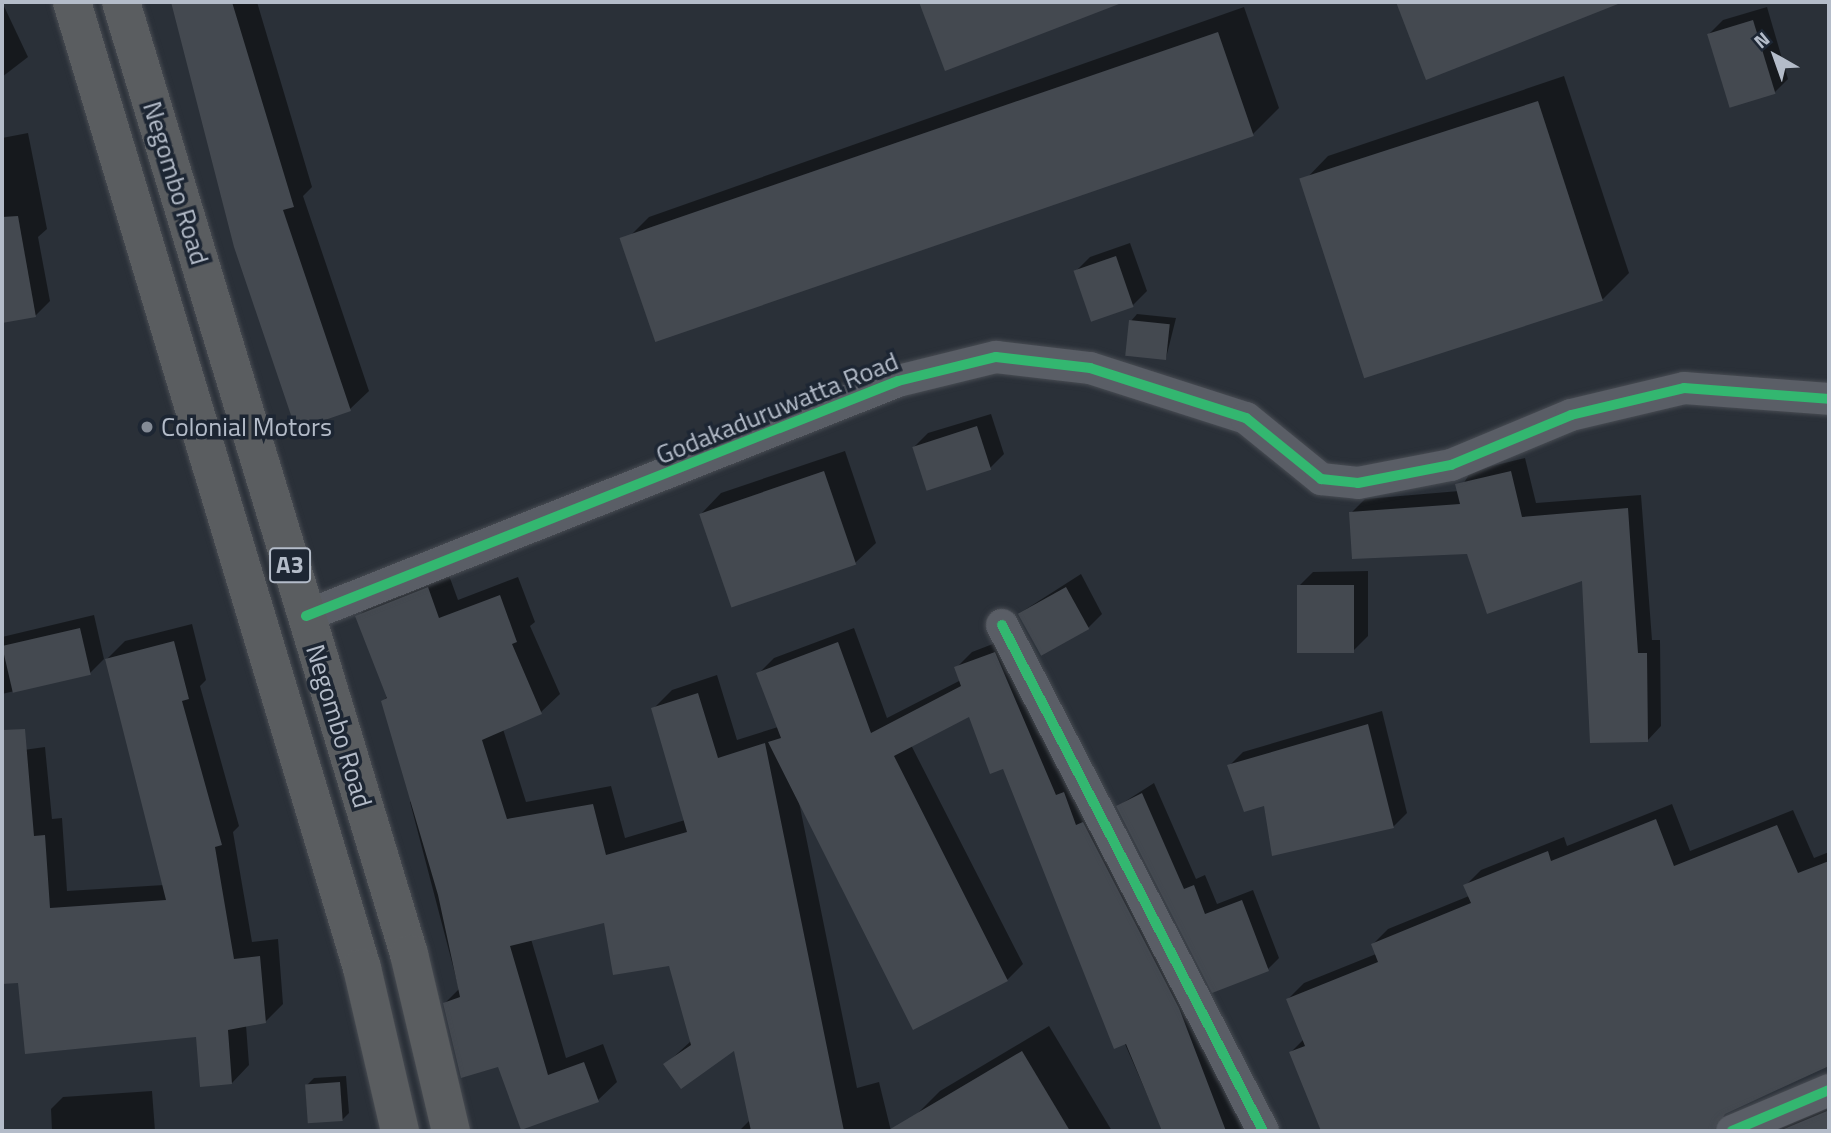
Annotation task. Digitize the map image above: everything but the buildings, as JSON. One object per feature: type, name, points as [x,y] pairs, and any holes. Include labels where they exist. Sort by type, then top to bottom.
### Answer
[{"type":"highway","name":"Negombo Road","points":[[72,2],[362,968],[400,1131]]},
{"type":"highway","name":"Negombo Road","points":[[121,2],[409,954],[451,1131]]},
{"type":"street","name":"Godakaduruwatta Road","points":[[306,616],[898,381],[996,357],[1090,368],[1246,418],[1321,479],[1357,483],[1451,465],[1571,415],[1684,388],[1829,399]]},
{"type":"street","points":[[1002,625],[1263,1131]]},
{"type":"street","points":[[1732,1131],[1829,1090]]},
{"type":"cycle path","points":[[306,616],[898,381],[996,357],[1090,368],[1246,418],[1321,479],[1358,483],[1451,465],[1571,415],[1684,388],[1829,399]]},
{"type":"cycle path","points":[[1002,625],[1263,1131]]},
{"type":"cycle path","points":[[1732,1131],[1829,1090]]},
{"type":"place","name":"Colonial Motors","points":[[147,427]]}]
